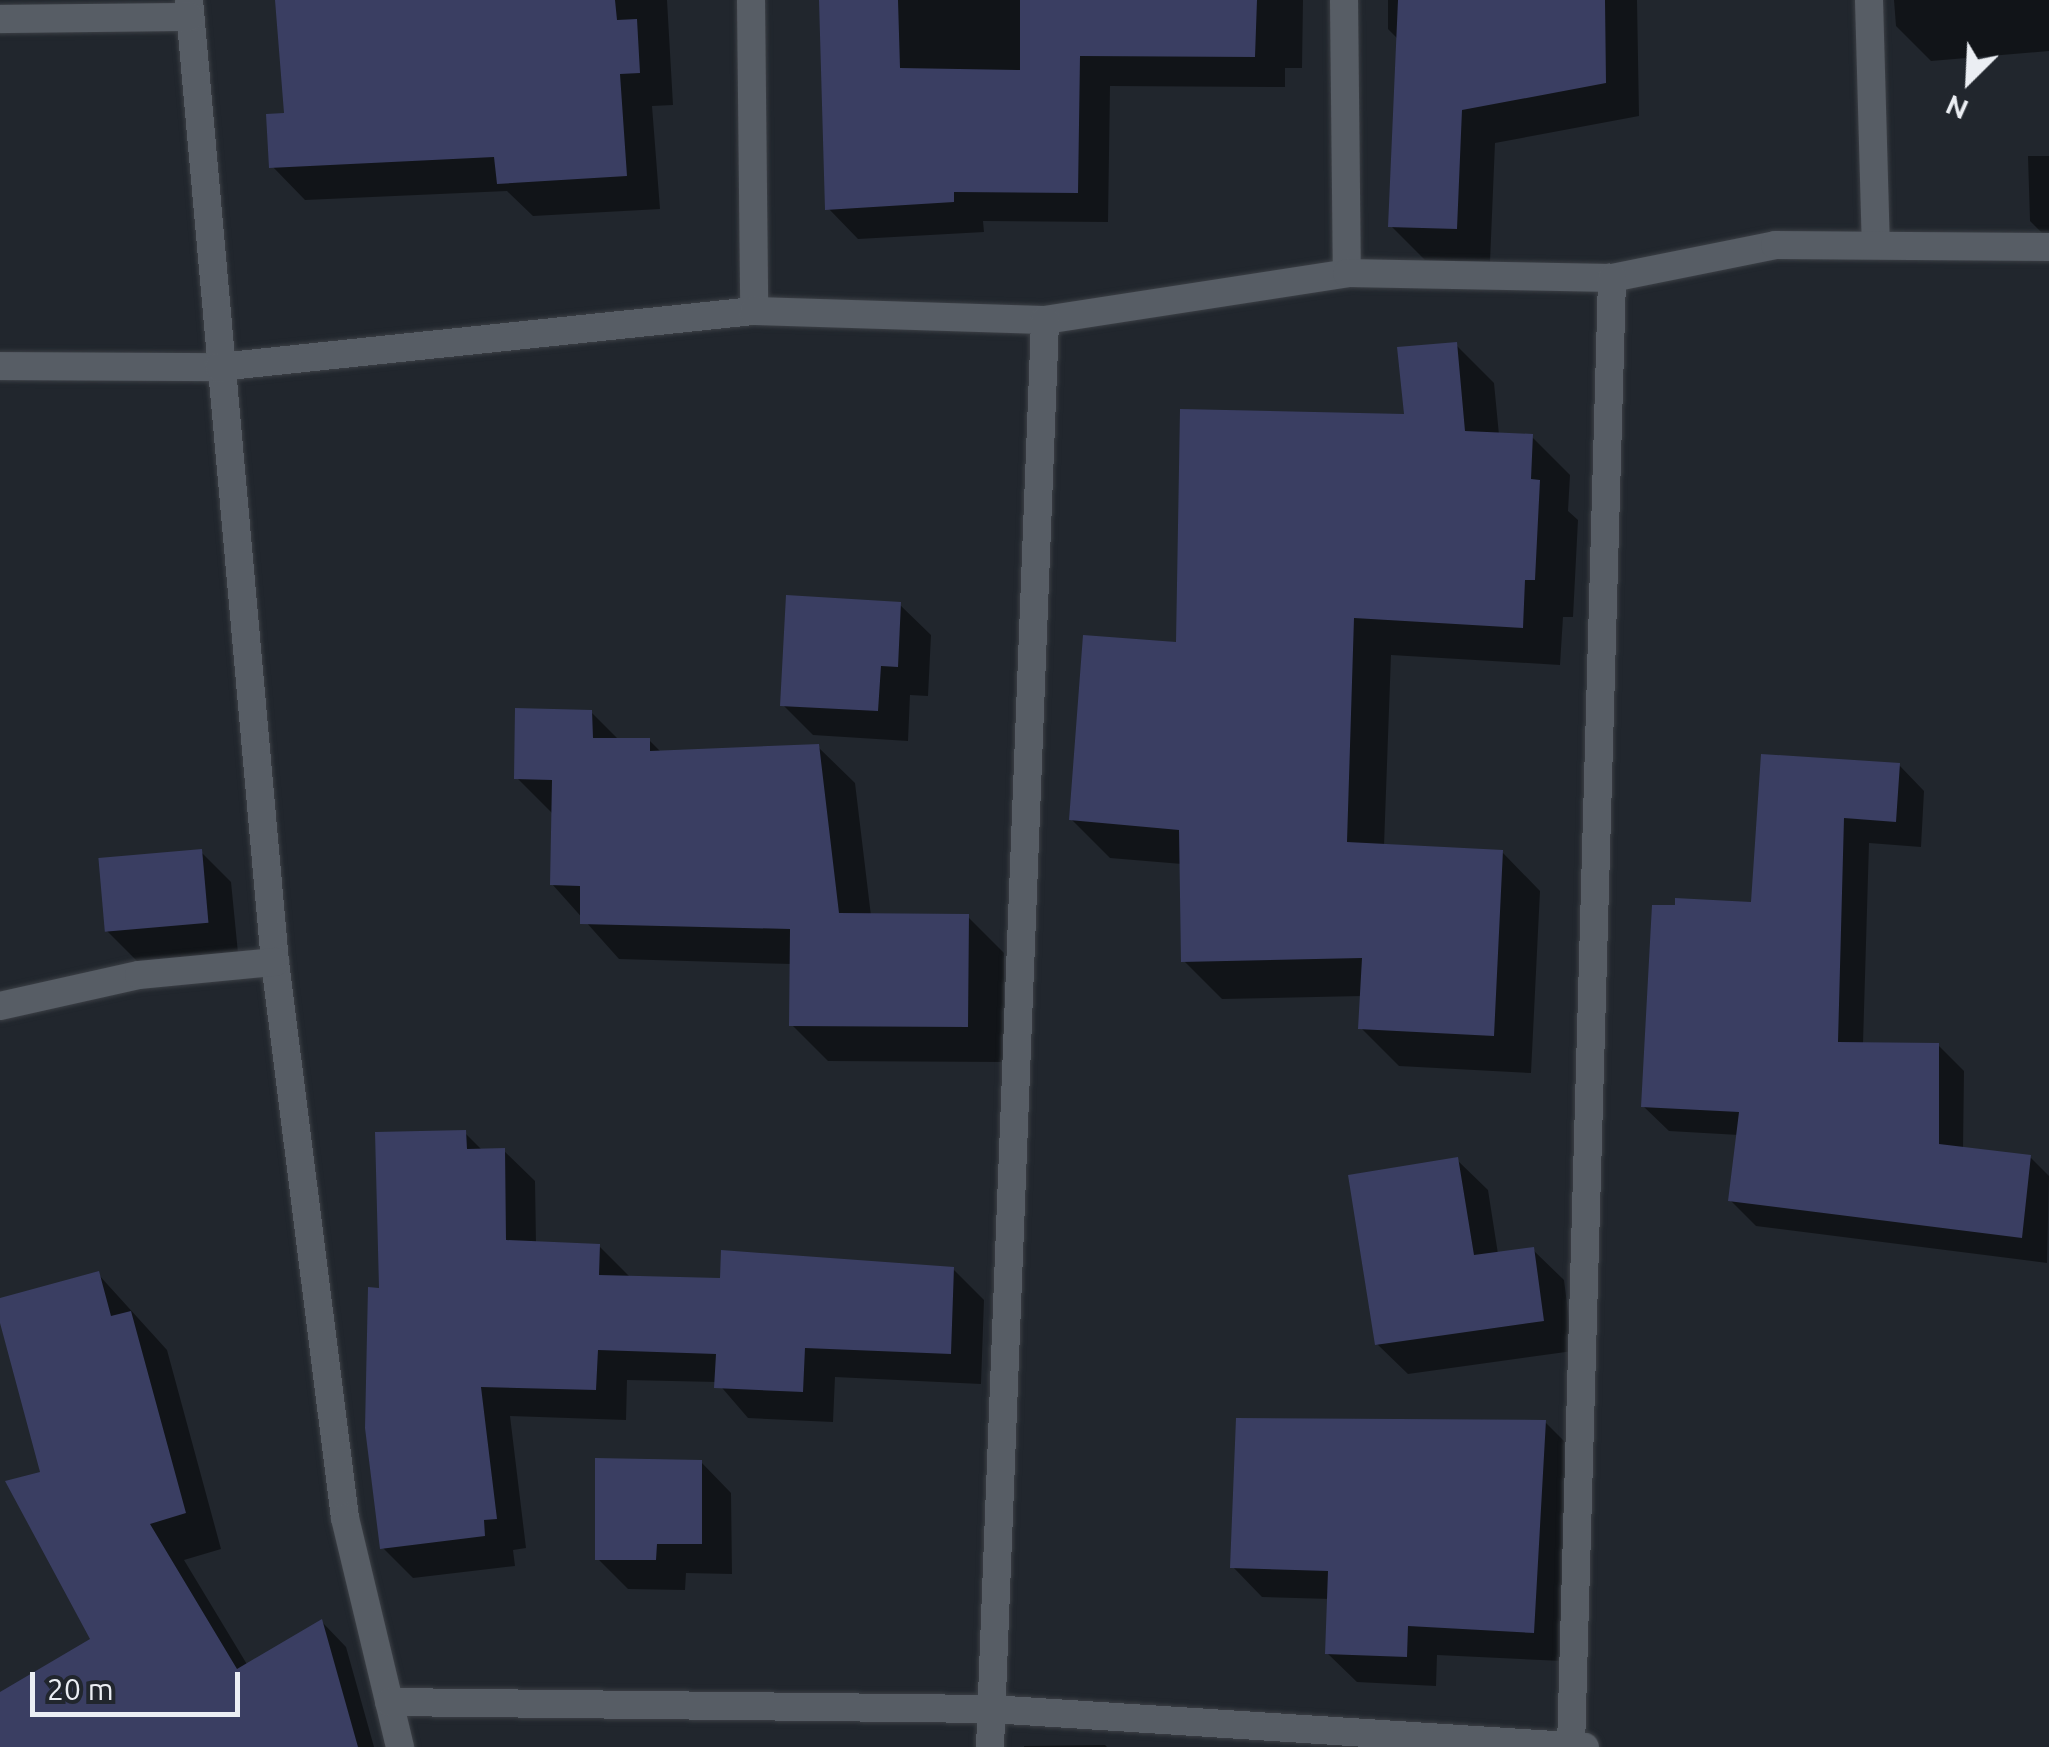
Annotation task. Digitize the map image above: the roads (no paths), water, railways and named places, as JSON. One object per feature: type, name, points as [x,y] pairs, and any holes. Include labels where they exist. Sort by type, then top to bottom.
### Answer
[{"type":"street","points":[[751,0],[754,311]]},
{"type":"street","points":[[1344,0],[1347,273]]},
{"type":"street","points":[[1868,0],[1876,244]]},
{"type":"street","points":[[0,20],[189,8],[275,962],[344,1518],[400,1747]]},
{"type":"street","points":[[0,366],[219,367],[754,311],[1045,320],[1347,273],[1612,278],[1775,245],[2049,247]]},
{"type":"street","points":[[388,1702],[990,1709],[1575,1746],[1612,278]]},
{"type":"street","points":[[990,1747],[1045,320]]},
{"type":"street","points":[[0,1006],[139,975],[275,962]]}]
